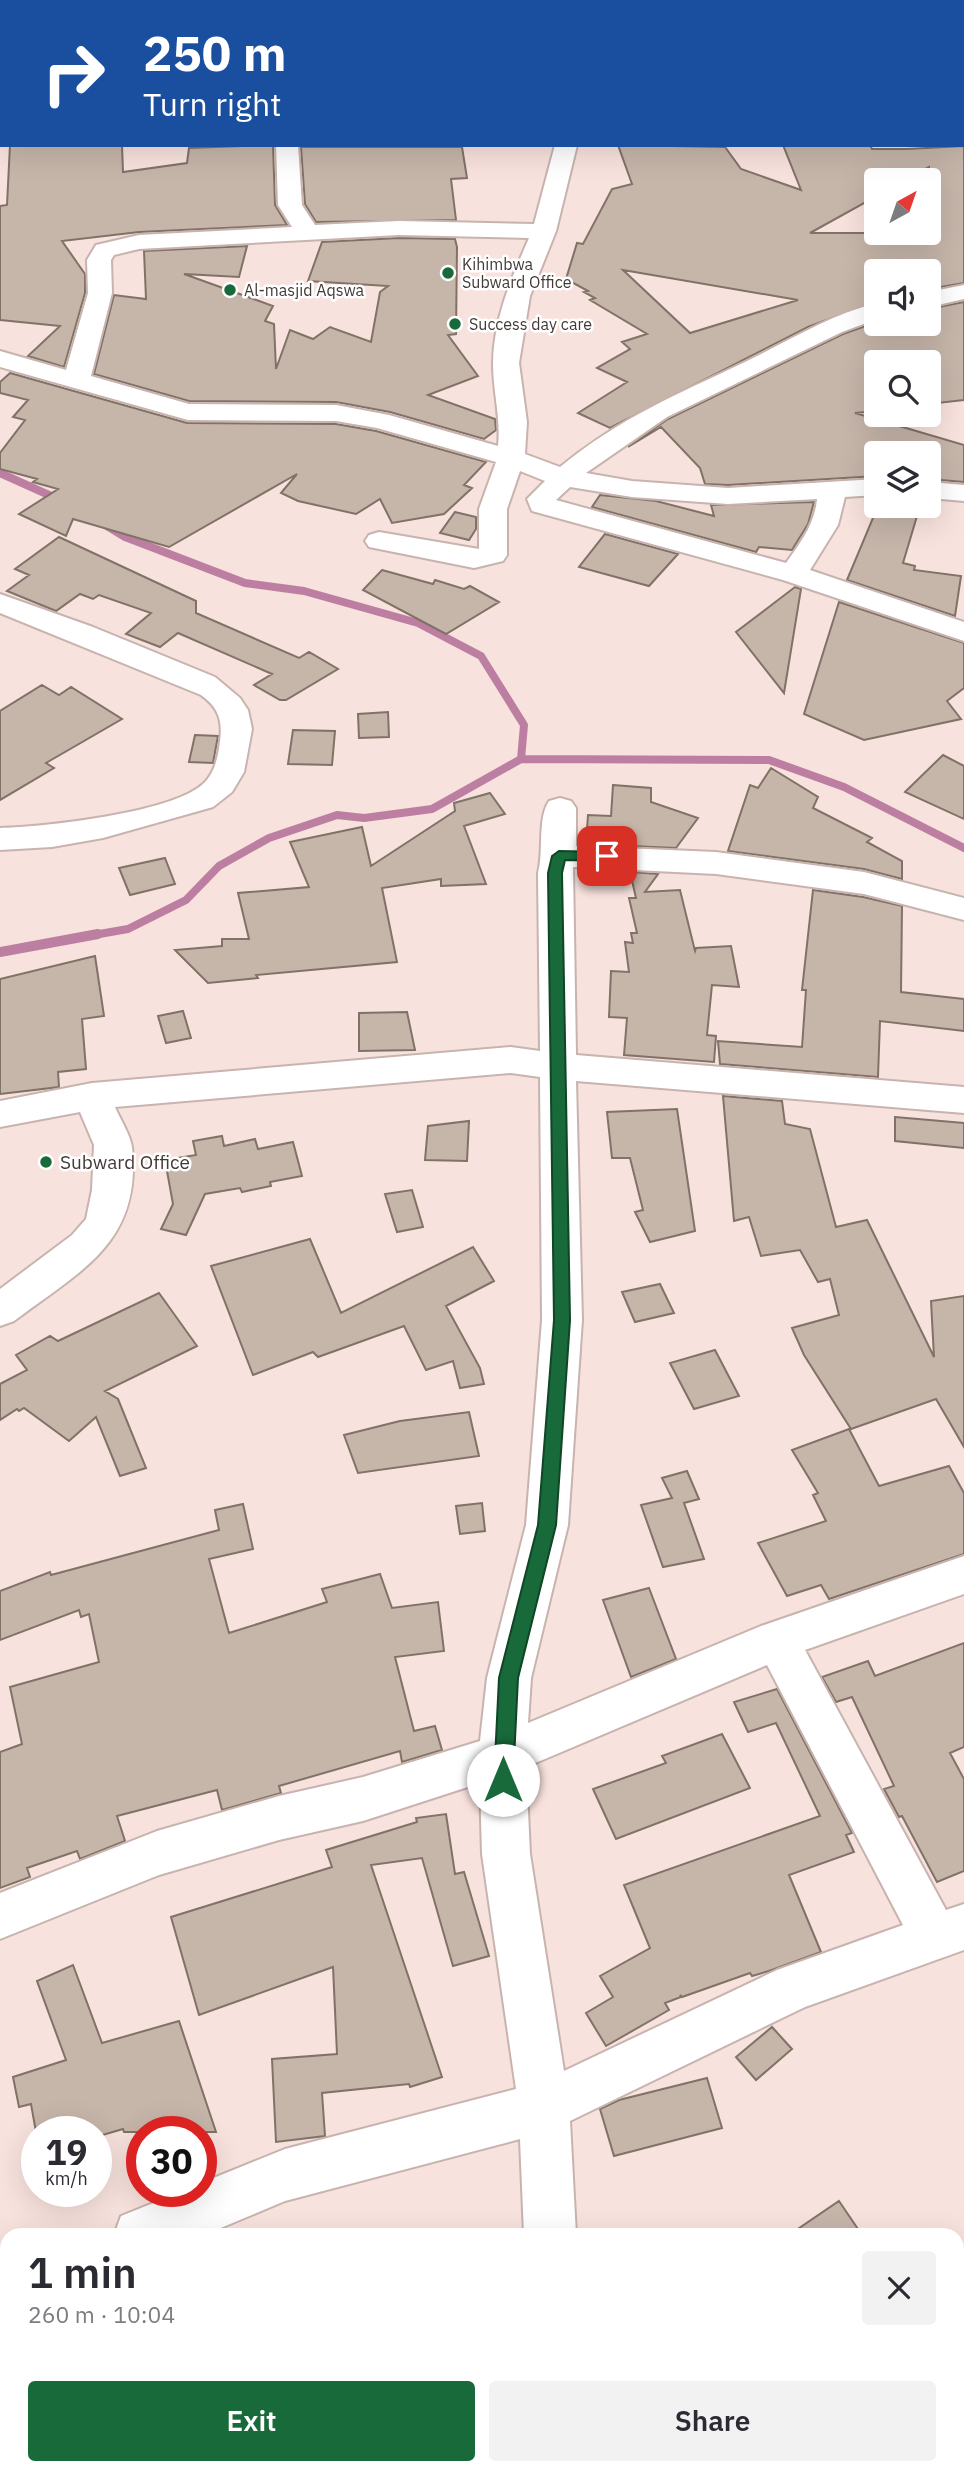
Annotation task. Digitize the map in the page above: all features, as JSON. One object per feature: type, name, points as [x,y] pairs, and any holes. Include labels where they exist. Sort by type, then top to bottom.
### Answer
[{"type":"street","points":[[287,147],[290,205],[309,235]]},
{"type":"street","points":[[379,541],[474,559],[493,555],[493,509],[511,458],[514,422],[506,363],[516,296],[544,231],[565,147]]},
{"type":"street","points":[[77,379],[100,293],[99,260],[105,250],[139,242],[309,235],[399,228],[544,231]]},
{"type":"street","points":[[941,297],[964,292]]},
{"type":"street","points":[[864,315],[841,321],[763,363],[676,401],[624,432],[563,478],[541,499],[542,505],[793,574],[964,632]]},
{"type":"street","points":[[0,359],[188,412],[336,413],[380,421],[511,458],[563,478],[693,495],[831,492],[864,488]]},
{"type":"street","points":[[941,491],[964,493]]},
{"type":"street","points":[[793,574],[831,512],[831,492]]},
{"type":"street","points":[[0,603],[136,654],[211,687],[226,700],[236,715],[237,732],[229,773],[214,793],[202,800],[78,833],[34,839],[0,839]]},
{"type":"street","points":[[550,2228],[544,2107],[506,1854],[502,1755],[509,1678],[547,1525],[551,1447],[559,1385],[562,1320],[555,873],[559,856],[560,808]]},
{"type":"street","points":[[559,856],[730,864],[864,883],[964,909]]},
{"type":"street","points":[[0,1114],[92,1096],[511,1060],[559,1068],[964,1100]]},
{"type":"street","points":[[0,1310],[86,1246],[104,1224],[111,1190],[113,1145],[92,1096]]},
{"type":"street","points":[[0,1916],[157,1853],[279,1818],[363,1799],[502,1755],[777,1640],[964,1575]]},
{"type":"street","points":[[157,2228],[285,2175],[544,2107],[794,1987],[949,1931],[777,1640]]},
{"type":"building","points":[[10,147],[122,147],[123,172],[187,163],[189,148],[273,147],[275,205],[287,225],[139,232],[62,241],[85,274],[85,293],[64,367],[28,356],[60,326],[0,320],[0,206],[7,205]]},
{"type":"building","points":[[301,147],[462,147],[467,178],[451,179],[456,220],[316,222],[305,204]]},
{"type":"building","points":[[619,147],[725,147],[741,169],[801,190],[784,147],[964,147],[964,283],[941,287],[941,259],[864,259],[864,306],[808,327],[610,428],[578,413],[627,382],[597,368],[630,349],[622,342],[647,334],[590,300],[595,298],[584,292],[588,291],[566,279],[577,243],[583,244],[612,189],[632,184]],"holes":[[[623,270],[798,300],[690,333]]]},
{"type":"building","points":[[399,238],[455,239],[456,334],[448,335],[478,376],[428,395],[495,419],[496,430],[484,439],[390,412],[336,402],[189,401],[94,374],[114,295],[146,299],[144,251],[247,246],[239,277],[184,274],[273,306],[265,321],[274,324],[276,369],[290,330],[313,339],[330,327],[371,342],[380,292],[388,286],[308,281],[322,242]]},
{"type":"building","points":[[964,302],[964,400],[941,403],[941,350],[864,350],[864,412],[855,413],[864,416],[864,427],[903,427],[964,445],[964,482],[941,480],[941,441],[864,441],[864,477],[728,485],[705,484],[700,468],[661,427],[628,447],[668,419],[843,334],[864,327],[864,336],[941,336],[941,307]]},
{"type":"building","points":[[10,373],[187,423],[336,424],[376,431],[486,462],[464,485],[472,488],[444,514],[392,523],[380,499],[356,514],[298,501],[281,493],[297,474],[169,547],[73,519],[66,536],[19,514],[58,489],[33,482],[37,479],[0,469],[0,453],[25,420],[13,417],[28,400],[0,393],[0,382]]},
{"type":"building","points":[[600,495],[656,501],[714,516],[711,505],[814,502],[808,524],[792,550],[759,547],[756,552],[592,507]]},
{"type":"building","points":[[455,512],[476,517],[476,529],[469,540],[440,533]]},
{"type":"building","points":[[873,518],[916,518],[903,563],[915,566],[914,570],[961,576],[955,616],[847,580]]},
{"type":"building","points":[[605,534],[678,554],[649,586],[579,567]]},
{"type":"building","points":[[59,537],[196,601],[196,613],[299,658],[309,652],[338,669],[286,700],[280,700],[254,685],[272,674],[178,633],[160,647],[126,634],[151,613],[99,595],[93,599],[80,594],[56,611],[7,591],[29,575],[15,569]]},
{"type":"building","points":[[382,570],[433,584],[435,580],[464,589],[470,586],[499,602],[446,634],[363,590]]},
{"type":"building","points":[[795,587],[801,589],[784,693],[736,632]]},
{"type":"building","points":[[839,602],[964,643],[964,688],[947,701],[961,719],[864,740],[804,714]]},
{"type":"building","points":[[42,685],[59,695],[71,687],[122,719],[46,763],[54,768],[0,800],[0,711]]},
{"type":"building","points":[[388,712],[389,737],[359,738],[358,714]]},
{"type":"building","points":[[293,730],[335,731],[332,765],[288,764]]},
{"type":"building","points":[[195,735],[218,736],[213,763],[189,762]]},
{"type":"building","points":[[943,755],[964,766],[964,819],[905,792]]},
{"type":"building","points":[[771,768],[818,797],[813,808],[872,838],[867,842],[902,861],[902,879],[864,869],[728,851],[750,785],[758,788]]},
{"type":"building","points":[[613,785],[651,788],[651,802],[698,818],[676,848],[586,844],[588,815],[611,816]]},
{"type":"building","points":[[490,793],[505,814],[464,826],[486,884],[441,886],[441,879],[382,888],[397,962],[256,975],[258,978],[208,983],[175,950],[222,946],[222,939],[249,939],[238,893],[309,887],[290,842],[362,827],[371,866],[455,811],[454,803]]},
{"type":"building","points":[[165,858],[175,884],[130,895],[119,868]]},
{"type":"building","points":[[630,872],[658,874],[645,892],[680,890],[695,951],[696,948],[731,946],[739,987],[712,985],[707,1035],[716,1036],[714,1062],[624,1055],[627,1018],[609,1017],[611,971],[629,972],[625,942],[633,943],[631,933],[637,933],[629,898],[636,898]]},
{"type":"building","points":[[813,890],[902,906],[901,992],[964,999],[964,1031],[880,1021],[878,1077],[720,1064],[718,1041],[802,1047],[806,990],[802,990]]},
{"type":"building","points":[[95,956],[104,1016],[82,1019],[86,1069],[58,1072],[59,1087],[0,1094],[0,979]]},
{"type":"building","points":[[183,1011],[191,1038],[166,1043],[158,1016]]},
{"type":"building","points":[[407,1012],[415,1050],[359,1051],[359,1013]]},
{"type":"building","points":[[723,1096],[782,1101],[785,1124],[810,1129],[836,1227],[867,1220],[934,1357],[931,1301],[964,1296],[964,1447],[936,1399],[851,1429],[804,1355],[792,1328],[839,1315],[830,1279],[818,1282],[800,1250],[761,1256],[749,1217],[734,1221]]},
{"type":"building","points":[[677,1109],[695,1231],[650,1242],[635,1212],[643,1210],[630,1158],[612,1158],[607,1112]]},
{"type":"building","points":[[895,1117],[964,1123],[964,1148],[895,1141]]},
{"type":"building","points":[[469,1121],[467,1161],[425,1160],[428,1126]]},
{"type":"building","points":[[222,1136],[224,1146],[255,1139],[258,1149],[293,1142],[302,1176],[270,1182],[271,1186],[242,1192],[240,1188],[205,1194],[186,1235],[161,1229],[173,1204],[165,1160],[196,1155],[193,1141]]},
{"type":"building","points":[[412,1190],[423,1227],[397,1232],[385,1194]]},
{"type":"building","points":[[310,1239],[341,1313],[473,1247],[494,1281],[446,1306],[480,1368],[484,1384],[460,1388],[453,1361],[426,1370],[404,1326],[318,1357],[313,1352],[253,1375],[211,1266]]},
{"type":"building","points":[[660,1284],[674,1313],[635,1322],[622,1292]]},
{"type":"building","points":[[159,1293],[197,1346],[105,1391],[118,1399],[146,1468],[120,1476],[96,1417],[69,1441],[24,1408],[19,1411],[17,1409],[0,1420],[0,1384],[27,1370],[16,1355],[50,1336],[58,1341]]},
{"type":"building","points":[[715,1350],[739,1396],[694,1409],[670,1363]]},
{"type":"building","points":[[469,1412],[479,1456],[358,1473],[344,1435],[400,1421]]},
{"type":"building","points":[[849,1429],[879,1486],[949,1466],[964,1493],[964,1554],[829,1599],[821,1585],[787,1596],[758,1543],[826,1521],[813,1495],[818,1493],[792,1450]]},
{"type":"building","points":[[687,1471],[699,1499],[684,1503],[704,1559],[663,1567],[641,1505],[672,1498],[662,1478]]},
{"type":"building","points":[[482,1503],[485,1531],[460,1534],[456,1506]]},
{"type":"building","points":[[243,1504],[253,1549],[209,1559],[229,1633],[327,1602],[322,1589],[380,1574],[392,1608],[438,1602],[444,1651],[395,1657],[414,1731],[435,1726],[442,1750],[402,1762],[400,1751],[279,1786],[281,1793],[222,1810],[217,1790],[117,1816],[125,1841],[80,1859],[77,1851],[27,1868],[30,1877],[0,1888],[0,1752],[22,1744],[10,1687],[99,1662],[89,1614],[81,1617],[79,1610],[0,1640],[0,1591],[50,1572],[51,1575],[219,1530],[215,1510]]},
{"type":"building","points":[[649,1588],[676,1659],[631,1677],[603,1600]]},
{"type":"building","points":[[964,1643],[964,1747],[950,1753],[964,1779],[964,1871],[937,1882],[902,1816],[899,1817],[884,1789],[894,1786],[852,1697],[836,1702],[822,1677],[868,1661],[875,1676]]},
{"type":"building","points":[[777,1689],[852,1833],[846,1835],[854,1852],[789,1875],[821,1952],[769,1971],[752,1976],[750,1973],[682,1997],[680,1995],[681,1997],[665,2003],[669,2010],[606,2046],[586,2013],[613,1997],[600,1976],[650,1948],[624,1885],[820,1816],[776,1723],[748,1732],[734,1702]]},
{"type":"building","points":[[722,1734],[750,1788],[616,1839],[593,1789],[666,1763],[662,1756]]},
{"type":"building","points":[[446,1814],[455,1874],[464,1872],[489,1956],[453,1966],[422,1858],[371,1865],[442,2077],[410,2087],[409,2084],[322,2093],[325,2136],[276,2142],[272,2059],[337,2054],[333,1967],[199,2015],[171,1917],[332,1867],[326,1850],[417,1822],[416,1818]]},
{"type":"building","points":[[73,1965],[102,2043],[179,2021],[211,2116],[126,2116],[126,2132],[123,2129],[112,2132],[112,2116],[33,2116],[31,2104],[19,2107],[13,2077],[66,2060],[37,1981]]},
{"type":"building","points":[[772,2027],[792,2049],[756,2080],[736,2057]]},
{"type":"building","points":[[707,2078],[722,2128],[614,2156],[600,2109],[619,2100]]},
{"type":"building","points":[[839,2201],[857,2228],[799,2228]]},
{"type":"waterway","points":[[0,473],[60,500]]},
{"type":"waterway","points":[[107,526],[125,537],[245,583],[304,591],[418,623],[481,656],[524,725],[521,759]]},
{"type":"waterway","points":[[88,936],[128,929],[186,900],[219,866],[269,838],[337,815],[364,818],[432,809],[521,759]]},
{"type":"waterway","points":[[521,759],[769,760],[844,787],[964,848]]},
{"type":"waterway","points":[[0,952],[98,934]]},
{"type":"place","name":"Kihimbwa Subward Office","points":[[448,273]]},
{"type":"place","name":"Al-masjid Aqswa","points":[[230,290]]},
{"type":"place","name":"Success day care","points":[[455,324]]},
{"type":"place","name":"Subward Office","points":[[46,1162]]},
{"type":"route","points":[[503,1780],[502,1755],[509,1678],[547,1525],[551,1447],[559,1385],[562,1320],[558,921],[555,873],[559,856],[607,856]]}]
